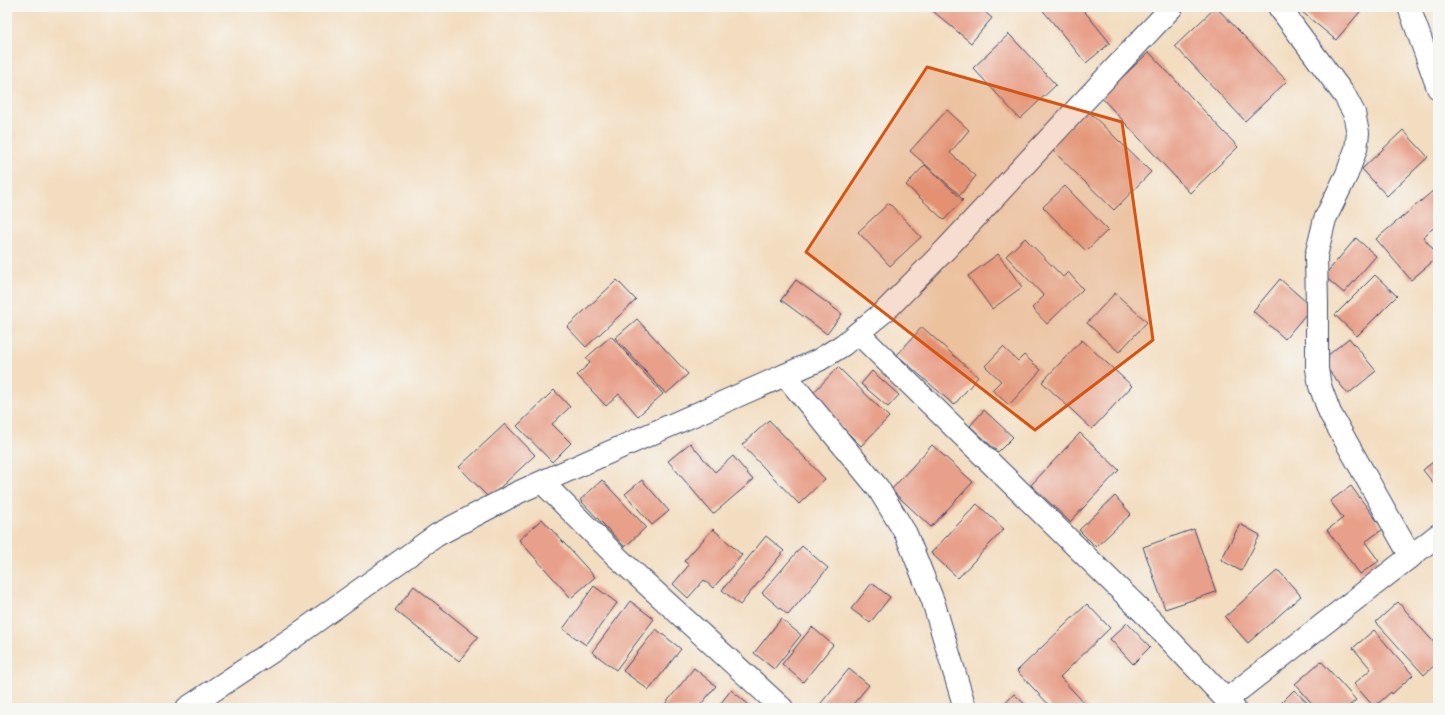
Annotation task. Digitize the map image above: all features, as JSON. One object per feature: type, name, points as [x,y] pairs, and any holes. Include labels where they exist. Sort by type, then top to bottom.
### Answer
[{"type":"street","points":[[187,708],[294,637],[437,534],[519,492],[543,483],[819,360],[843,345],[886,310],[947,248],[1172,7]]},
{"type":"street","points":[[1279,7],[1346,96],[1354,113],[1358,133],[1356,149],[1325,220],[1316,256],[1317,369],[1320,386],[1330,413],[1410,556]]},
{"type":"street","points":[[1409,7],[1438,88]]},
{"type":"street","points":[[858,333],[1148,617],[1230,704],[1410,556],[1438,535]]},
{"type":"street","points":[[785,375],[878,488],[906,534],[932,601],[965,708]]},
{"type":"street","points":[[543,483],[618,558],[782,708]]},
{"type":"highlighted area","points":[[927,67],[1122,122],[1153,340],[1035,430],[806,252]]},
{"type":"building","points":[[928,7],[979,7],[992,18],[971,43]]},
{"type":"building","points":[[1040,7],[1081,7],[1110,43],[1086,63]]},
{"type":"building","points":[[1216,7],[1287,81],[1245,121],[1175,46]]},
{"type":"building","points":[[1296,7],[1364,7],[1336,40]]},
{"type":"building","points":[[1009,34],[1056,85],[1020,119],[973,68]]},
{"type":"building","points":[[1149,52],[1238,147],[1190,193],[1101,97]]},
{"type":"building","points":[[947,110],[969,130],[950,153],[976,176],[960,195],[910,151]]},
{"type":"building","points":[[1087,110],[1151,172],[1114,210],[1050,148]]},
{"type":"building","points":[[1403,130],[1428,157],[1387,196],[1362,169]]},
{"type":"building","points":[[925,165],[963,200],[944,220],[906,185]]},
{"type":"building","points":[[1065,186],[1108,230],[1086,251],[1043,207]]},
{"type":"building","points":[[1434,190],[1438,195],[1438,224],[1423,237],[1438,257],[1411,280],[1376,239]]},
{"type":"building","points":[[889,203],[921,237],[890,266],[858,232]]},
{"type":"building","points":[[1025,238],[1063,277],[1068,272],[1083,289],[1047,324],[1032,308],[1044,296],[1006,256]]},
{"type":"building","points":[[1356,238],[1376,256],[1344,293],[1324,276]]},
{"type":"building","points":[[998,254],[1022,287],[992,309],[968,276]]},
{"type":"building","points":[[1375,275],[1397,296],[1357,336],[1335,315]]},
{"type":"building","points":[[1280,279],[1312,307],[1285,339],[1253,311]]},
{"type":"building","points":[[617,280],[636,300],[586,347],[567,327]]},
{"type":"building","points":[[796,280],[842,314],[827,334],[781,300]]},
{"type":"building","points":[[1115,293],[1147,322],[1119,352],[1087,323]]},
{"type":"building","points":[[637,319],[688,374],[666,394],[615,338]]},
{"type":"building","points":[[922,327],[978,377],[954,405],[897,355]]},
{"type":"building","points":[[611,336],[663,394],[638,416],[619,394],[606,406],[577,375],[590,363],[586,358]]},
{"type":"building","points":[[1349,338],[1376,371],[1348,394],[1321,361]]},
{"type":"building","points":[[1082,340],[1132,386],[1092,429],[1042,382]]},
{"type":"building","points":[[1003,347],[1018,361],[1024,355],[1041,370],[1009,405],[992,390],[1001,381],[985,366]]},
{"type":"building","points":[[838,367],[889,417],[861,446],[810,396]]},
{"type":"building","points":[[872,371],[899,395],[888,407],[861,384]]},
{"type":"building","points":[[554,390],[570,407],[552,424],[571,443],[552,462],[517,426]]},
{"type":"building","points":[[984,410],[1013,437],[998,452],[970,426]]},
{"type":"building","points":[[769,420],[825,479],[799,504],[742,445]]},
{"type":"building","points":[[505,424],[535,455],[489,498],[459,467]]},
{"type":"building","points":[[1080,433],[1119,470],[1070,522],[1031,485]]},
{"type":"building","points":[[690,443],[715,472],[733,456],[753,480],[713,514],[668,461]]},
{"type":"building","points":[[932,445],[973,482],[931,527],[891,490]]},
{"type":"building","points":[[1438,458],[1438,489],[1423,470]]},
{"type":"building","points":[[602,480],[646,527],[625,547],[580,500]]},
{"type":"building","points":[[642,480],[669,511],[652,525],[625,494]]},
{"type":"building","points":[[1351,486],[1383,529],[1365,542],[1379,561],[1360,574],[1327,530],[1343,518],[1330,501]]},
{"type":"building","points":[[1115,496],[1131,514],[1096,547],[1079,530]]},
{"type":"building","points":[[977,504],[1004,529],[958,578],[931,553]]},
{"type":"building","points":[[542,519],[595,577],[571,598],[519,540]]},
{"type":"building","points":[[1240,524],[1260,535],[1241,571],[1221,560]]},
{"type":"building","points":[[713,529],[742,555],[713,588],[704,580],[688,598],[673,584],[689,565],[684,561]]},
{"type":"building","points":[[1194,529],[1216,592],[1165,609],[1143,547]]},
{"type":"building","points":[[766,536],[784,551],[740,605],[722,590]]},
{"type":"building","points":[[802,546],[828,568],[788,615],[762,593]]},
{"type":"building","points":[[1278,570],[1301,596],[1248,643],[1225,617]]},
{"type":"building","points":[[872,583],[890,597],[870,623],[851,609]]},
{"type":"building","points":[[414,586],[478,637],[459,661],[395,610]]},
{"type":"building","points":[[594,586],[617,603],[586,645],[563,629]]},
{"type":"building","points":[[630,601],[654,619],[616,670],[592,652]]},
{"type":"building","points":[[1398,602],[1438,647],[1438,662],[1424,675],[1376,622]]},
{"type":"building","points":[[1087,604],[1110,628],[1060,677],[1089,708],[1052,708],[1017,671]]},
{"type":"building","points":[[781,619],[801,635],[774,669],[754,653]]},
{"type":"building","points":[[1127,623],[1150,647],[1133,664],[1110,639]]},
{"type":"building","points":[[812,627],[833,645],[803,682],[782,664]]},
{"type":"building","points":[[656,629],[681,649],[649,690],[623,671]]},
{"type":"building","points":[[1374,630],[1413,675],[1392,694],[1391,692],[1374,707],[1354,684],[1371,669],[1353,648]]},
{"type":"building","points":[[1321,661],[1356,700],[1347,708],[1316,708],[1295,684]]},
{"type":"building","points":[[694,668],[716,686],[698,708],[662,708]]},
{"type":"building","points":[[849,669],[869,685],[850,708],[817,708]]},
{"type":"building","points":[[731,690],[753,708],[717,708]]},
{"type":"building","points":[[1294,690],[1313,708],[1276,708]]},
{"type":"building","points":[[1014,694],[1029,708],[1001,708]]}]
